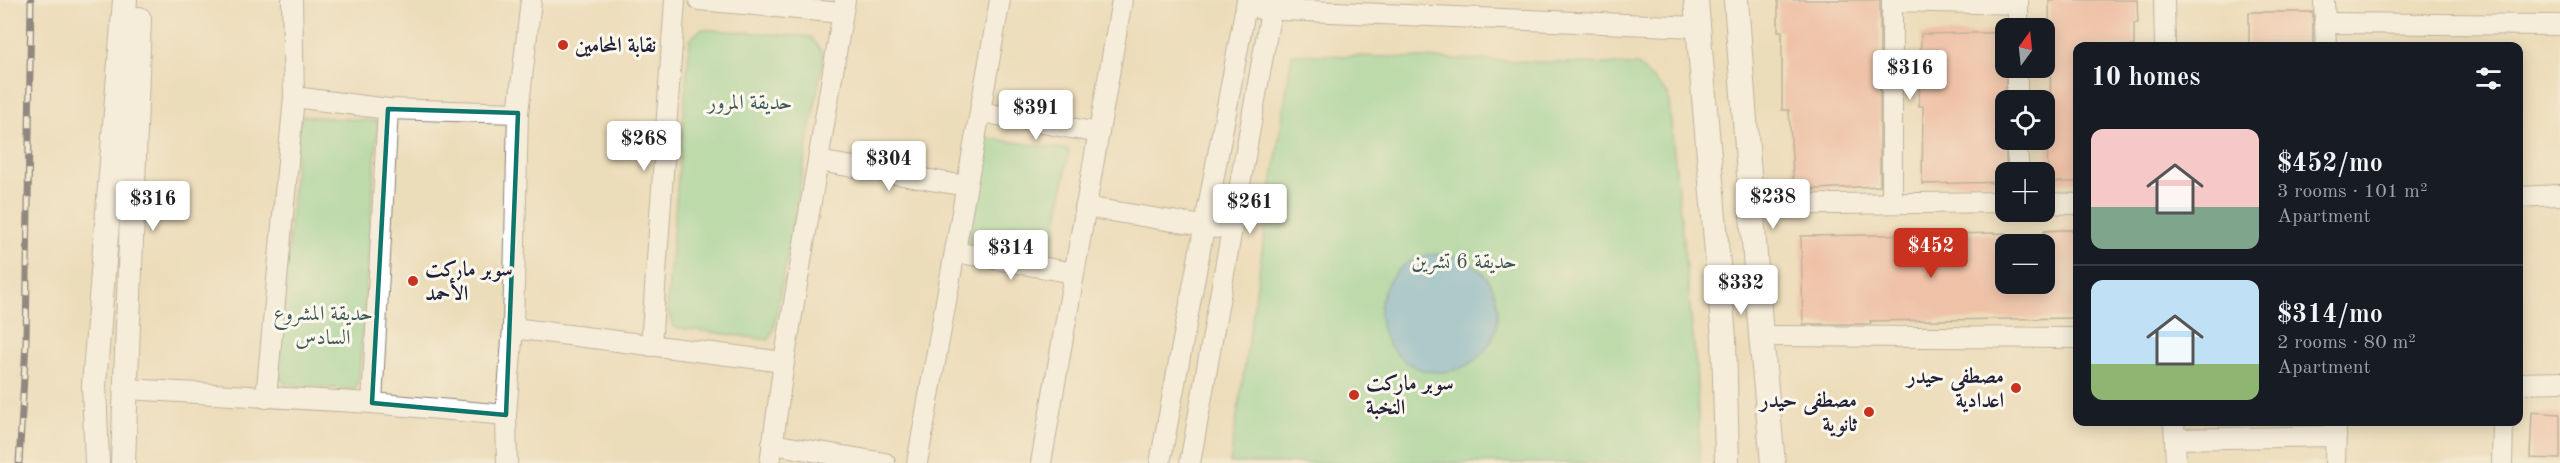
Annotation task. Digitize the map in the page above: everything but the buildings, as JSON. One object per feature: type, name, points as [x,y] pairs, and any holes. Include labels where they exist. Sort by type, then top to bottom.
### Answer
[{"type":"main road","points":[[97,463],[94,385],[125,0]]},
{"type":"main road","points":[[123,463],[139,0]]},
{"type":"main road","points":[[1696,0],[1724,338],[1727,463]]},
{"type":"main road","points":[[1736,0],[1750,205],[1773,463]]},
{"type":"main road","points":[[1697,27],[1737,24]]},
{"type":"main road","points":[[1724,338],[1761,336]]},
{"type":"street","points":[[266,398],[294,97],[292,0]]},
{"type":"street","points":[[507,463],[506,415],[513,328],[518,113],[531,0]]},
{"type":"street","points":[[651,346],[675,0]]},
{"type":"street","points":[[699,0],[844,7],[784,362],[771,453],[885,463]]},
{"type":"street","points":[[918,463],[1000,0]]},
{"type":"street","points":[[1041,463],[1122,0]]},
{"type":"street","points":[[1892,202],[1892,0],[2018,2],[2018,18]]},
{"type":"street","points":[[2164,0],[2165,42]]},
{"type":"street","points":[[2324,0],[2326,42]]},
{"type":"street","points":[[1160,463],[1246,4],[1697,27]]},
{"type":"street","points":[[1190,463],[1272,5]]},
{"type":"street","points":[[2325,23],[2560,26]]},
{"type":"street","points":[[294,97],[388,109],[518,113]]},
{"type":"street","points":[[372,403],[388,109]]},
{"type":"street","points":[[980,112],[1098,133]]},
{"type":"street","points":[[818,161],[966,186]]},
{"type":"street","points":[[2523,197],[2560,195]]},
{"type":"street","points":[[1750,205],[1995,202]]},
{"type":"street","points":[[2055,203],[2073,204]]},
{"type":"street","points":[[1085,207],[1232,230]]},
{"type":"street","points":[[955,252],[1074,273]]},
{"type":"street","points":[[513,328],[784,362]]},
{"type":"street","points":[[1761,336],[2073,338]]},
{"type":"street","points":[[2523,383],[2560,382]]},
{"type":"street","points":[[127,389],[372,403],[506,415]]},
{"type":"street","points":[[2502,463],[2503,426]]},
{"type":"street","points":[[2176,463],[2174,430],[2336,429],[2335,463]]},
{"type":"highlighted area","points":[[388,109],[518,113],[506,415],[372,403]]},
{"type":"green space","name":"حديقة المرور","points":[[701,29],[811,37],[824,55],[774,327],[769,340],[673,327],[667,307],[690,39]]},
{"type":"green space","name":"حديقة 6 تشرين","points":[[1292,54],[1638,65],[1668,94],[1696,366],[1700,463],[1230,463]]},
{"type":"green space","name":"حديقة المشروع السادس","points":[[299,116],[378,121],[359,377],[355,390],[285,384],[278,375]]},
{"type":"green space","points":[[981,137],[1069,150],[1052,257],[964,243]]},
{"type":"water","points":[[1439,254],[1450,255],[1472,264],[1488,280],[1497,302],[1497,324],[1488,346],[1472,362],[1450,371],[1439,372],[1428,371],[1406,362],[1390,346],[1381,324],[1380,313],[1381,302],[1390,280],[1406,264],[1428,255]]},
{"type":"railway","points":[[19,463],[26,343],[31,0]]},
{"type":"place","name":"نقابة المحامين","points":[[563,45]]},
{"type":"place","name":"سوبر ماركت الأحمد","points":[[413,281]]},
{"type":"place","name":"مصطفى حيدر اعدادية","points":[[2016,388]]},
{"type":"place","name":"سوبر ماركت النخبة","points":[[1354,395]]},
{"type":"place","name":"مصطفى حيدر ثانوية","points":[[1869,412]]}]
